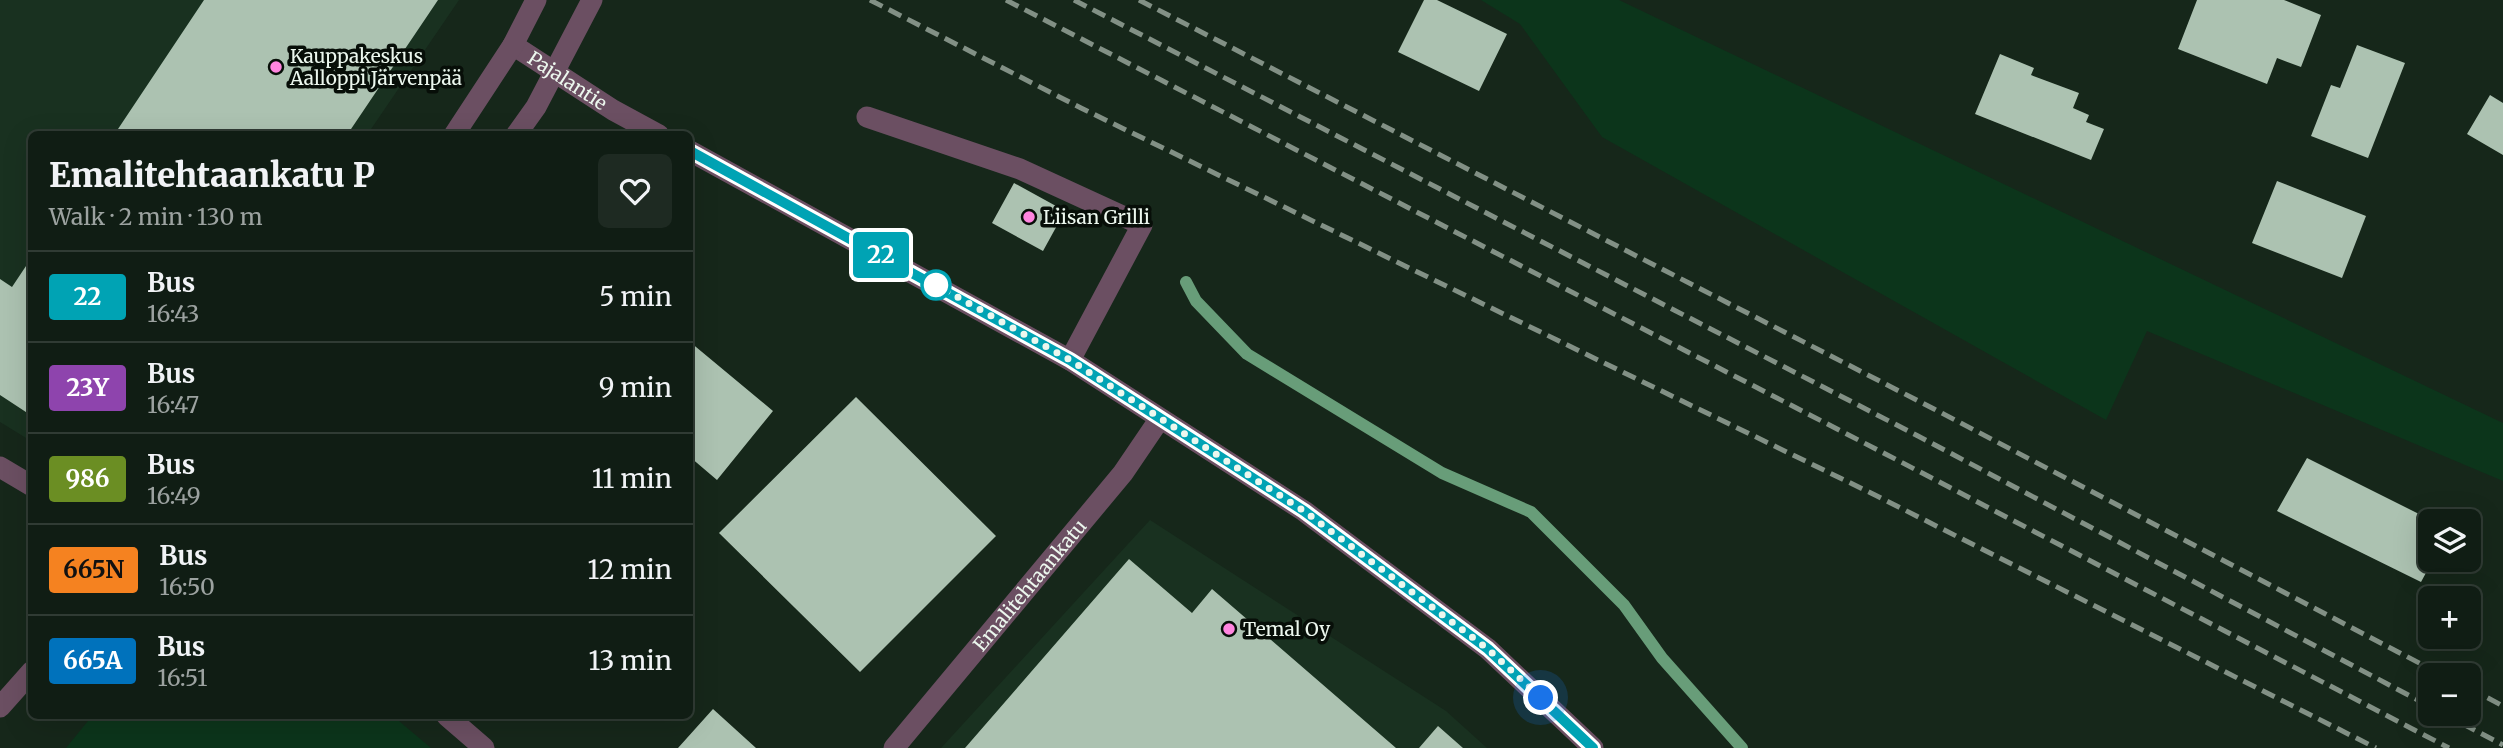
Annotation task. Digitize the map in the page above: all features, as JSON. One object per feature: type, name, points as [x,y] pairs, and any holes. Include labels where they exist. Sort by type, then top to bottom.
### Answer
[{"type":"street","points":[[457,131],[513,45],[536,0]]},
{"type":"street","points":[[519,131],[536,107],[592,0]]},
{"type":"street","name":"Pajalantie","points":[[513,45],[613,110],[652,131]]},
{"type":"street","points":[[867,117],[1020,169],[1142,225],[1070,360]]},
{"type":"street","points":[[693,153],[1070,360],[1304,511],[1488,649],[1593,748]]},
{"type":"street","name":"Emalitehtaankatu","points":[[894,748],[1122,473],[1160,420]]},
{"type":"street","points":[[0,467],[28,484]]},
{"type":"street","points":[[0,707],[28,676]]},
{"type":"street","points":[[450,719],[484,748]]},
{"type":"shaded area","points":[[0,0],[459,0],[370,131],[28,131],[28,439],[0,422]]},
{"type":"shaded area","points":[[1481,0],[1619,0],[2503,423],[2503,481],[2147,331],[2106,420],[1602,137],[1520,24]]},
{"type":"shaded area","points":[[1150,520],[1446,711],[1487,748],[941,748]]},
{"type":"shaded area","points":[[90,719],[397,719],[431,748],[66,748]]},
{"type":"building","name":"Kauppakeskus Aalloppi Järvenpää","points":[[204,0],[438,0],[350,131],[117,131]]},
{"type":"building","points":[[1424,0],[1437,0],[1507,34],[1479,91],[1398,52]]},
{"type":"building","points":[[2197,0],[2284,0],[2321,15],[2301,67],[2277,58],[2267,84],[2178,49]]},
{"type":"building","points":[[2357,45],[2405,63],[2368,158],[2311,136],[2331,85],[2340,88]]},
{"type":"building","points":[[2000,54],[2034,68],[2031,75],[2079,93],[2073,108],[2089,115],[2086,122],[2104,129],[2091,160],[1975,114]]},
{"type":"building","points":[[2490,95],[2503,103],[2503,155],[2467,134]]},
{"type":"building","points":[[2277,181],[2366,216],[2342,278],[2252,243]]},
{"type":"building","name":"Liisan Grilli","points":[[1014,183],[1065,211],[1043,251],[992,223]]},
{"type":"building","points":[[28,263],[28,413],[0,395],[0,279],[12,287]]},
{"type":"building","points":[[693,344],[773,411],[717,480],[693,460]]},
{"type":"building","points":[[856,397],[996,536],[860,672],[719,533]]},
{"type":"building","points":[[2307,458],[2418,514],[2418,572],[2426,572],[2421,582],[2277,511]]},
{"type":"building","points":[[1129,559],[1192,613],[1212,589],[1396,748],[965,748]]},
{"type":"building","points":[[713,709],[756,748],[678,748]]},
{"type":"building","points":[[1438,726],[1463,748],[1419,748]]},
{"type":"waterway","points":[[1186,282],[1196,301],[1247,354],[1442,473],[1531,512],[1624,605],[1662,658],[1742,748]]},
{"type":"railway","points":[[870,0],[1081,108],[1875,495],[2376,748]]},
{"type":"railway","points":[[1006,0],[2449,748]]},
{"type":"railway","points":[[1074,0],[1918,436],[2418,700]]},
{"type":"railway","points":[[1139,0],[1934,409],[2419,663]]},
{"type":"railway","points":[[2481,694],[2503,706]]},
{"type":"railway","points":[[2467,726],[2503,745]]},
{"type":"bus line","name":"22","points":[[693,153],[1070,360],[1304,511],[1488,649],[1593,748]]},
{"type":"place","name":"Kauppakeskus Aalloppi Järvenpää","points":[[276,67]]},
{"type":"place","name":"Liisan Grilli","points":[[1029,217]]},
{"type":"place","name":"Temal Oy","points":[[1229,629]]},
{"type":"route","points":[[936,285],[1070,360],[1304,511],[1488,649],[1541,698]]}]
